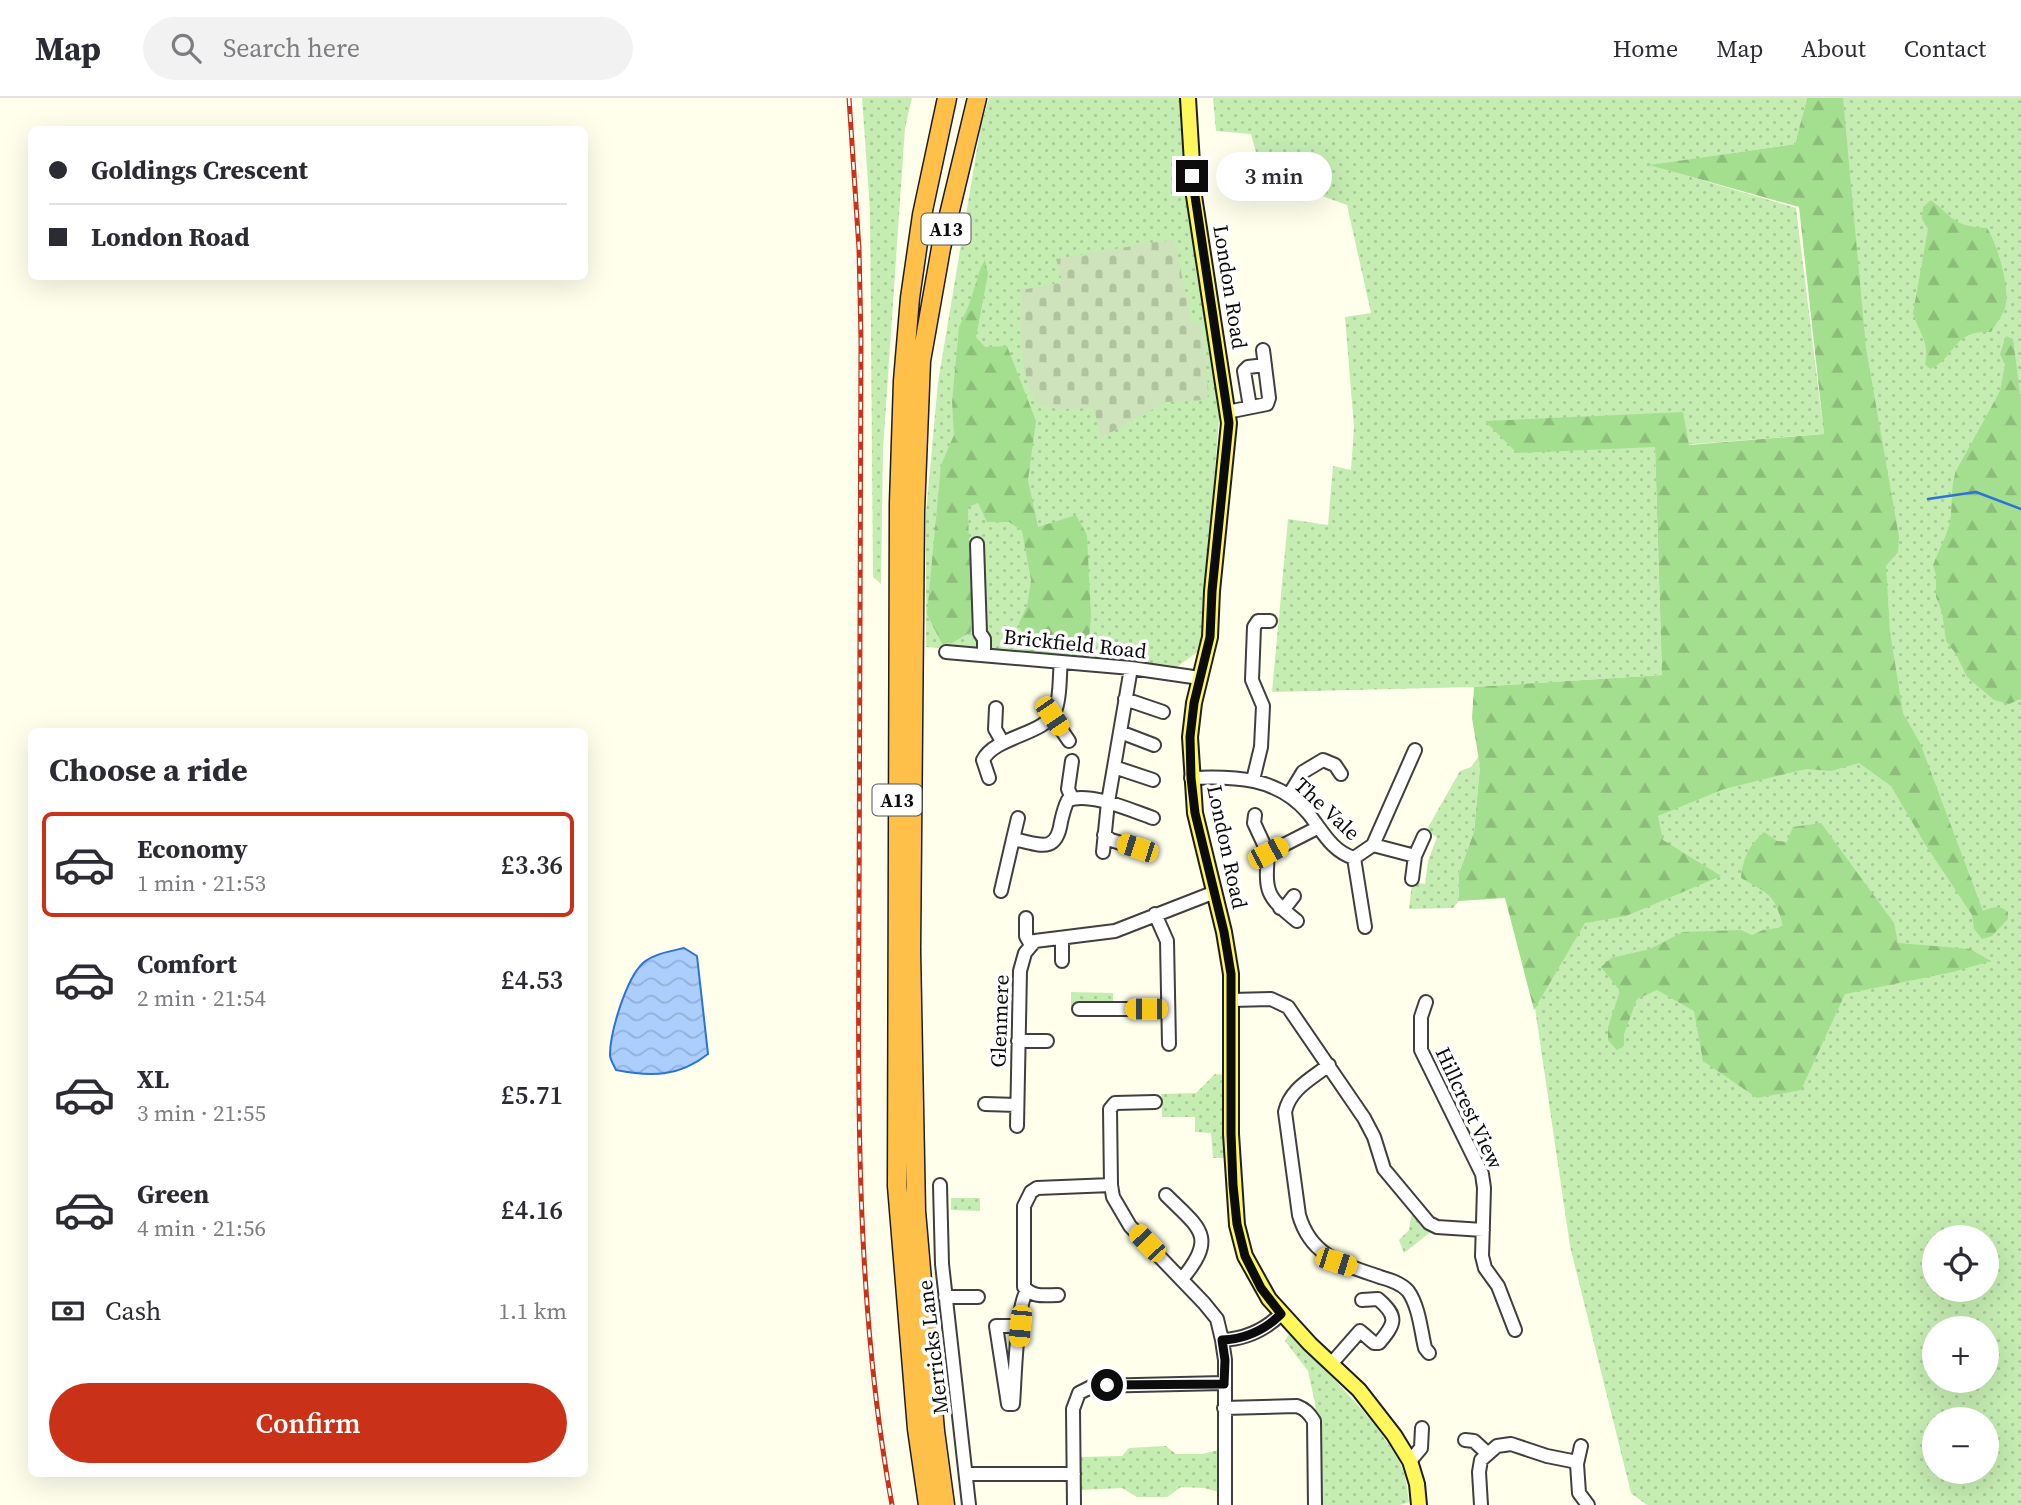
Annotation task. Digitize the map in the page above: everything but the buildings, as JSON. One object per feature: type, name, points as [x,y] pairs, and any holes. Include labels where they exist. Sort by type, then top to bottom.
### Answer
[{"type":"highway","name":"A13","points":[[929,1505],[917,1429],[897,1186],[896,1062],[900,439],[910,298],[938,98]]},
{"type":"highway","name":"A13","points":[[922,215],[947,98]]},
{"type":"highway","name":"A13","points":[[945,1505],[935,1431],[915,1197],[911,950],[915,511],[921,361],[932,264],[964,98]]},
{"type":"highway","name":"A13","points":[[921,361],[941,248],[977,98]]},
{"type":"main road","name":"London Road","points":[[1188,98],[1194,197],[1229,423],[1210,637],[1194,703],[1190,737],[1191,778],[1200,839],[1215,892],[1231,974],[1231,1134],[1237,1224],[1245,1256],[1261,1288],[1281,1314],[1378,1412],[1410,1461],[1417,1484],[1419,1505]]},
{"type":"street","points":[[1227,412],[1267,404],[1269,398],[1263,350]]},
{"type":"street","points":[[1250,407],[1244,371],[1248,367],[1265,365]]},
{"type":"street","points":[[977,544],[980,633],[984,639],[984,655]]},
{"type":"street","points":[[1253,780],[1261,747],[1263,706],[1252,680],[1254,627],[1258,621],[1270,621]]},
{"type":"street","name":"Brickfield Road","points":[[946,652],[1131,668],[1200,678]]},
{"type":"street","points":[[989,778],[983,758],[1003,743],[1052,716],[1056,708],[1061,662]]},
{"type":"street","points":[[1103,852],[1108,802],[1131,668]]},
{"type":"street","points":[[1125,699],[1163,712]]},
{"type":"street","points":[[996,708],[995,729],[1003,743]]},
{"type":"street","points":[[1052,716],[1069,741]]},
{"type":"street","points":[[1120,732],[1154,745]]},
{"type":"street","name":"The Vale","points":[[1191,778],[1227,776],[1253,780],[1289,795],[1342,855],[1354,858],[1373,845],[1415,750]]},
{"type":"street","points":[[1289,795],[1303,772],[1323,760],[1339,765]]},
{"type":"street","points":[[1072,761],[1068,789],[1072,798]]},
{"type":"street","points":[[1114,767],[1153,780]]},
{"type":"street","points":[[1013,839],[1047,846],[1054,843],[1058,837],[1063,808],[1072,798],[1108,802],[1153,818]]},
{"type":"street","points":[[1255,815],[1254,823],[1268,853],[1266,883],[1273,902],[1297,921]]},
{"type":"street","points":[[1001,891],[1018,818]]},
{"type":"street","points":[[1268,853],[1317,828]]},
{"type":"street","points":[[1104,835],[1137,848]]},
{"type":"street","points":[[1412,880],[1415,856],[1424,836]]},
{"type":"street","points":[[1373,845],[1415,856]]},
{"type":"street","name":"The Vale","points":[[1354,858],[1365,927]]},
{"type":"street","points":[[1026,918],[1026,936],[1031,945],[1035,942],[1115,931],[1215,892]]},
{"type":"street","points":[[1280,908],[1287,905],[1294,896]]},
{"type":"street","points":[[1155,914],[1167,941],[1169,1044]]},
{"type":"street","points":[[1062,939],[1062,961]]},
{"type":"street","name":"Glenmere","points":[[1017,1126],[1020,971],[1025,953],[1031,945]]},
{"type":"street","points":[[1232,1000],[1271,999],[1283,1003],[1364,1118],[1374,1136],[1384,1169],[1430,1223],[1437,1227],[1483,1230]]},
{"type":"street","name":"Hillcrest View","points":[[1426,1002],[1421,1017],[1421,1050],[1482,1174],[1482,1256],[1485,1268],[1498,1286],[1515,1330]]},
{"type":"street","points":[[1079,1009],[1168,1009]]},
{"type":"street","points":[[1018,1041],[1047,1041]]},
{"type":"street","points":[[1329,1065],[1293,1092],[1287,1101],[1285,1112],[1303,1229],[1309,1238],[1336,1262],[1406,1289],[1416,1308],[1425,1348],[1429,1353]]},
{"type":"street","points":[[1155,1102],[1115,1103],[1110,1109],[1113,1197],[1130,1226],[1217,1319],[1225,1360],[1225,1505]]},
{"type":"street","points":[[985,1104],[1017,1105]]},
{"type":"street","name":"Merricks Lane","points":[[940,1185],[945,1297],[969,1505]]},
{"type":"street","points":[[1058,1295],[1038,1296],[1027,1291],[1022,1280],[1024,1206],[1031,1192],[1044,1187],[1111,1185]]},
{"type":"street","points":[[1166,1195],[1196,1224],[1201,1234],[1202,1244],[1196,1262],[1182,1279]]},
{"type":"street","points":[[1020,1326],[996,1326],[1008,1404],[1013,1404],[1020,1326],[1022,1301],[1027,1291]]},
{"type":"street","points":[[945,1297],[978,1297]]},
{"type":"street","points":[[1331,1364],[1360,1331],[1374,1343],[1379,1343],[1392,1328],[1393,1316],[1385,1305],[1378,1299],[1362,1300]]},
{"type":"street","points":[[1222,1340],[1247,1336],[1266,1328],[1281,1314]]},
{"type":"street","points":[[1074,1505],[1073,1409],[1075,1400],[1085,1388],[1107,1385],[1224,1384]]},
{"type":"street","points":[[1224,1408],[1297,1406],[1310,1414],[1314,1421],[1315,1505]]},
{"type":"street","points":[[1410,1461],[1421,1448],[1422,1428]]},
{"type":"street","points":[[1465,1440],[1474,1441],[1487,1453]]},
{"type":"street","points":[[1481,1505],[1481,1461],[1496,1446],[1511,1444],[1577,1464]]},
{"type":"street","points":[[1581,1446],[1577,1464],[1579,1493],[1588,1505]]},
{"type":"street","points":[[966,1474],[1074,1474]]},
{"type":"green space","points":[[862,98],[912,98],[905,128],[883,449],[881,584],[873,577],[870,210]]},
{"type":"green space","points":[[989,98],[1181,98],[1180,112],[1220,408],[1200,650],[1173,670],[926,647],[926,513],[938,382],[981,125]]},
{"type":"green space","points":[[1213,98],[1807,98],[1795,144],[1651,165],[1796,208],[1824,434],[1655,447],[1662,675],[1474,687],[1272,692],[1288,519],[1328,525],[1333,466],[1351,470],[1354,427],[1345,317],[1371,313],[1347,205],[1262,174],[1251,134],[1216,131]]},
{"type":"green space","points":[[1807,98],[1843,98],[1866,348],[1899,537],[1898,552],[1886,566],[1890,632],[1903,713],[1920,743],[1983,911],[2002,908],[2008,912],[2008,919],[1992,936],[1982,939],[1974,929],[1972,915],[1891,786],[1859,763],[1831,771],[1806,769],[1724,789],[1658,816],[1663,840],[1721,876],[1626,916],[1585,923],[1534,1010],[1505,898],[1459,901],[1459,873],[1474,832],[1480,766],[1472,718],[1474,687],[1662,675],[1655,447],[1517,453],[1485,421],[1683,412],[1689,445],[1824,434],[1799,207],[1649,165],[1795,144]]},
{"type":"green space","points":[[1832,98],[2021,98],[2021,1505],[1647,1505],[1631,1493],[1570,1246],[1489,696],[1674,685],[1847,449]]},
{"type":"green space","points":[[1931,200],[1961,223],[1987,228],[2002,267],[2006,300],[2004,311],[1991,332],[1978,332],[1962,339],[1939,364],[1930,369],[1925,364],[1925,343],[1913,313],[1928,229],[1922,219],[1923,207]]},
{"type":"green space","points":[[1174,239],[1192,323],[1200,323],[1202,332],[1209,394],[1205,400],[1166,402],[1101,438],[1094,408],[1059,409],[1038,405],[1031,392],[1024,364],[1022,290],[1062,282],[1056,259]]},
{"type":"green space","points":[[985,260],[988,274],[976,337],[985,347],[1007,346],[1036,421],[1028,480],[1038,527],[1076,515],[1087,535],[1091,617],[1088,650],[1082,658],[1024,650],[1019,623],[1027,606],[1031,580],[1022,531],[1009,522],[987,522],[978,503],[968,507],[971,632],[952,643],[942,644],[927,614],[941,465],[954,435],[952,402],[959,327]]},
{"type":"green space","points":[[2006,336],[2013,339],[2021,400],[2021,699],[2009,704],[1994,700],[1967,677],[1946,641],[1942,612],[1936,597],[1933,565],[1950,522],[1956,471],[2000,391],[2005,365],[2000,354]]},
{"type":"green space","points":[[1479,756],[1474,832],[1459,873],[1459,901],[1453,908],[1409,909],[1412,882],[1425,884],[1428,861],[1437,837],[1426,831],[1460,771],[1471,767]]},
{"type":"green space","points":[[1821,823],[1894,923],[1898,943],[1970,949],[1991,961],[1953,972],[1845,994],[1801,1090],[1757,1098],[1703,1061],[1694,1011],[1657,990],[1637,999],[1624,1034],[1624,1046],[1617,1050],[1623,1057],[1608,1040],[1608,1027],[1620,991],[1601,967],[1611,958],[1650,949],[1683,932],[1741,930],[1752,935],[1783,927],[1770,896],[1741,878],[1745,858],[1754,842],[1764,832],[1777,841],[1787,842],[1793,827]]},
{"type":"green space","points":[[1071,992],[1113,993],[1113,1007],[1071,1007]]},
{"type":"green space","points":[[1215,1074],[1227,1075],[1225,1158],[1213,1158],[1211,1133],[1195,1132],[1195,1117],[1162,1117],[1161,1094],[1196,1093]]},
{"type":"green space","points":[[951,1198],[980,1198],[980,1211],[951,1210]]},
{"type":"green space","points":[[1415,1212],[1432,1231],[1404,1253],[1399,1240],[1409,1230],[1411,1217]]},
{"type":"green space","points":[[1289,1334],[1348,1394],[1388,1443],[1403,1471],[1409,1502],[1400,1505],[1320,1505],[1315,1403],[1308,1371],[1285,1341]]},
{"type":"green space","points":[[1166,1446],[1176,1454],[1202,1454],[1218,1450],[1219,1492],[1181,1487],[1167,1497],[1137,1497],[1122,1488],[1080,1490],[1079,1457],[1122,1456],[1129,1448]]},
{"type":"water","points":[[684,948],[697,956],[708,1054],[686,1067],[664,1073],[641,1074],[616,1070],[610,1057],[611,1045],[620,1006],[631,981],[647,960]]},
{"type":"waterway","points":[[1928,499],[1976,492],[2021,509]]},
{"type":"railway","points":[[849,98],[859,249],[861,339],[859,1058],[862,1208],[872,1357],[892,1505]]},
{"type":"route","points":[[1107,1385],[1224,1384],[1222,1340],[1247,1336],[1266,1328],[1281,1314],[1261,1288],[1245,1256],[1237,1224],[1231,1134],[1231,974],[1215,892],[1200,839],[1191,778],[1190,737],[1194,703],[1210,637],[1229,423],[1192,176]]}]
